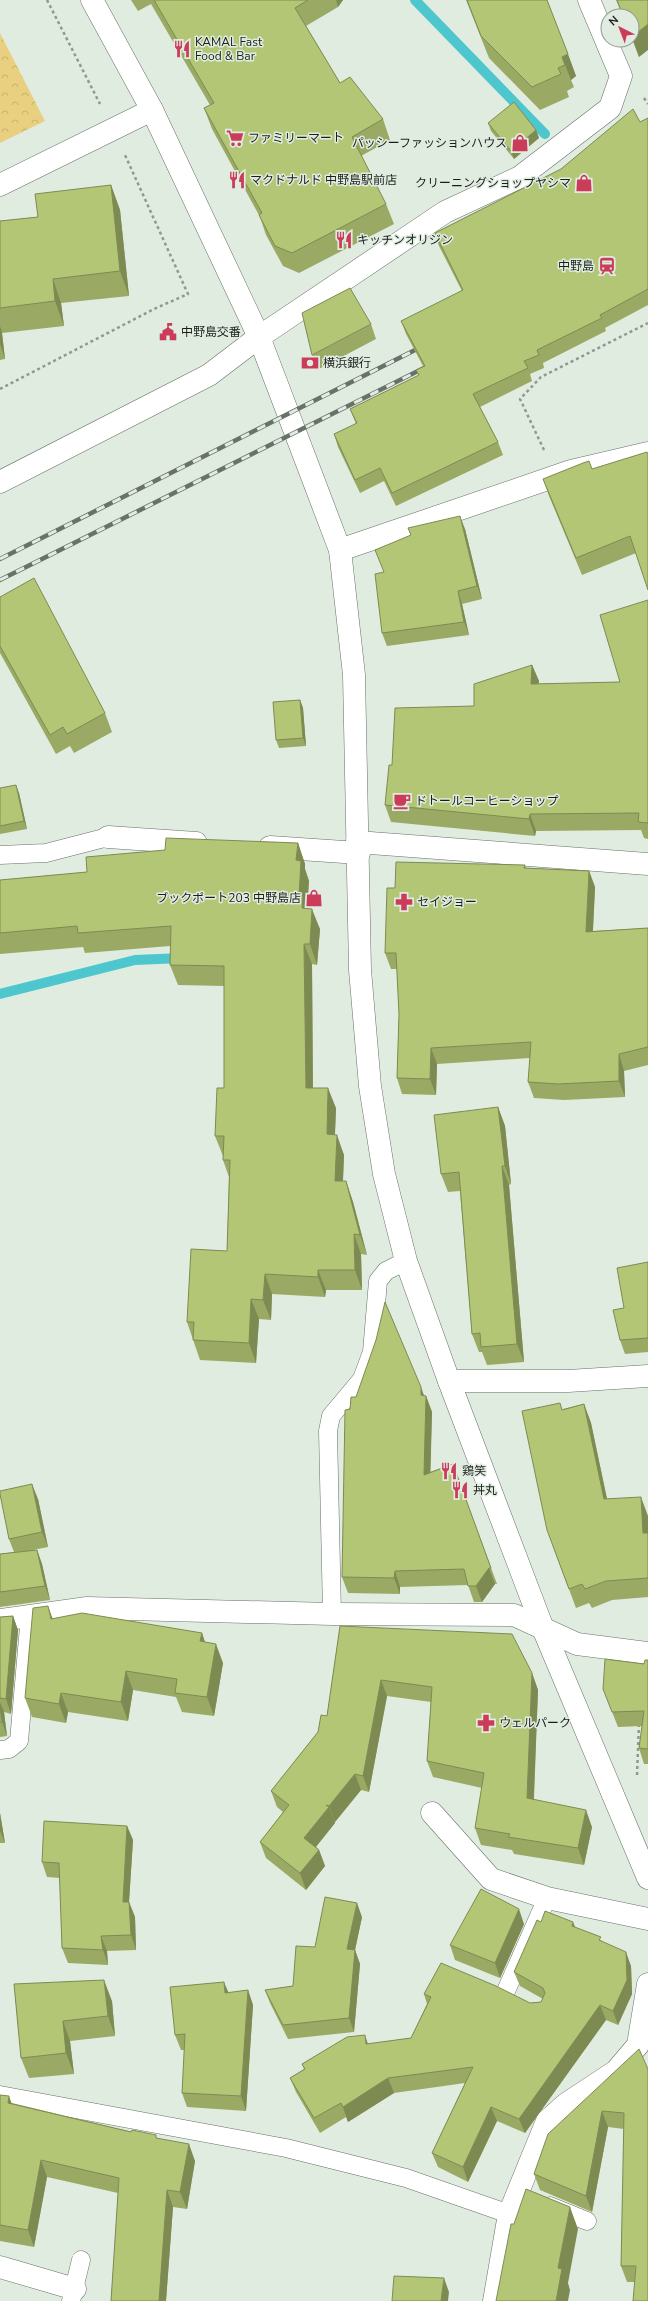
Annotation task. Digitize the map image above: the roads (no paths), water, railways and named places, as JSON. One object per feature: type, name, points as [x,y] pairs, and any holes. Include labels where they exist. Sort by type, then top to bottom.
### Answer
[{"type":"street","points":[[92,0],[152,110],[259,337],[340,550],[354,675],[360,970],[370,1086],[384,1174],[406,1261],[449,1381],[542,1626],[648,1878]]},
{"type":"street","points":[[0,482],[209,375],[259,337],[445,212],[520,177],[610,108],[621,76],[589,0]]},
{"type":"street","points":[[0,185],[152,110]]},
{"type":"street","points":[[340,550],[556,476],[648,453]]},
{"type":"street","points":[[108,837],[218,844]]},
{"type":"street","points":[[249,846],[358,847],[648,864]]},
{"type":"street","points":[[449,1381],[568,1381],[648,1376]]},
{"type":"street","points":[[0,1620],[87,1608],[332,1614],[514,1615],[542,1626],[577,1644],[648,1654]]},
{"type":"street","points":[[432,1813],[491,1879],[547,1898],[648,1919]]},
{"type":"street","points":[[494,2301],[509,2214],[547,2121],[566,2104],[616,2071],[638,2045],[648,1984]]},
{"type":"street","points":[[0,2267],[73,2295]]},
{"type":"lane","points":[[0,855],[46,853],[108,837]]},
{"type":"lane","points":[[332,1614],[328,1431],[332,1416],[362,1379],[372,1352],[378,1281],[386,1271],[406,1261]]},
{"type":"lane","points":[[0,1750],[9,1749],[19,1741],[30,1615]]},
{"type":"lane","points":[[506,1992],[547,1898]]},
{"type":"lane","points":[[0,2095],[286,2148],[406,2178],[509,2214]]},
{"type":"lane","points":[[518,2192],[587,2221]]},
{"type":"lane","points":[[73,2295],[81,2260]]},
{"type":"waterway","points":[[415,0],[545,134]]},
{"type":"waterway","points":[[0,994],[135,960],[182,958]]},
{"type":"railway","points":[[0,559],[425,345]]},
{"type":"railway","points":[[0,580],[426,367]]},
{"type":"place","name":"KAMAL Fast Food & Bar","points":[[182,49]]},
{"type":"place","name":"ファミリーマート","points":[[235,138]]},
{"type":"place","name":"パッシーファッションハウス","points":[[520,143]]},
{"type":"place","name":"マクドナルド 中野島駅前店","points":[[237,180]]},
{"type":"place","name":"クリーニングショップヤシマ","points":[[584,183]]},
{"type":"place","name":"キッチンオリジン","points":[[344,240]]},
{"type":"place","name":"中野島","points":[[607,266]]},
{"type":"place","name":"中野島交番","points":[[168,332]]},
{"type":"place","name":"横浜銀行","points":[[310,363]]},
{"type":"place","name":"ドトールコーヒーショップ","points":[[402,801]]},
{"type":"place","name":"ブックポート203 中野島店","points":[[314,898]]},
{"type":"place","name":"セイジョー","points":[[404,902]]},
{"type":"place","name":"鶏笑","points":[[449,1471]]},
{"type":"place","name":"丼丸","points":[[460,1490]]},
{"type":"place","name":"ウェルパーク","points":[[486,1723]]}]
